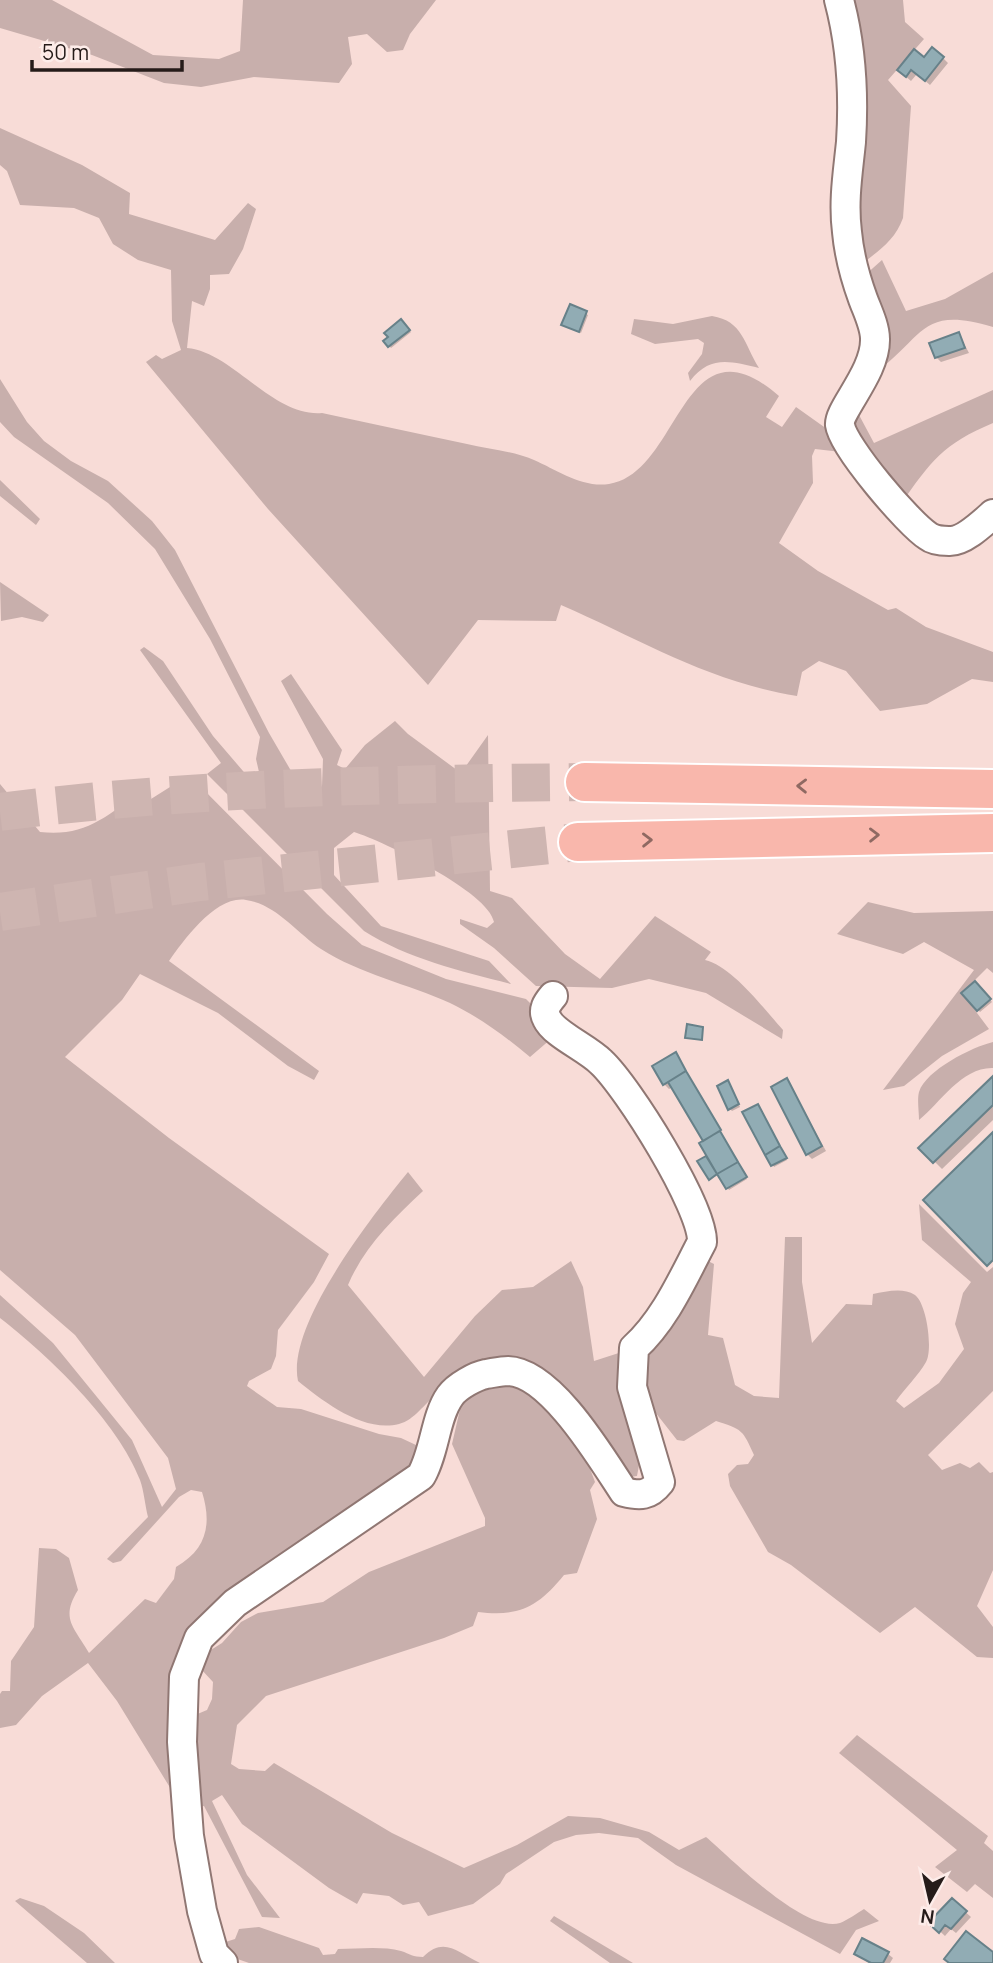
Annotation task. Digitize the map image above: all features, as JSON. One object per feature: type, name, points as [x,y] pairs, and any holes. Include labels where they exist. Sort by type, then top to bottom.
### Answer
[{"type":"highway","points":[[586,782],[993,789]]},
{"type":"highway","points":[[579,842],[993,833]]},
{"type":"street","points":[[839,0],[849,54],[851,141],[845,187],[847,231],[856,280],[876,338],[870,369],[858,392],[843,410],[840,425],[852,447],[885,493],[930,538],[953,542],[982,525],[993,514]]},
{"type":"street","points":[[223,1963],[214,1954],[202,1910],[189,1836],[182,1742],[184,1677],[199,1638],[235,1603],[421,1476],[430,1460],[450,1395],[478,1376],[509,1371],[532,1380],[574,1417],[624,1492],[638,1496],[652,1492],[660,1482],[632,1387],[634,1348],[650,1333],[661,1317],[702,1242],[702,1228],[665,1155],[620,1083],[584,1047],[551,1027],[544,1016],[545,1006],[553,996]]},
{"type":"shaded area","points":[[0,0],[52,0],[153,55],[219,59],[240,51],[243,0],[436,0],[410,34],[403,50],[387,52],[367,34],[348,37],[352,64],[339,83],[254,77],[201,87],[164,83],[92,55],[0,28]]},
{"type":"shaded area","points":[[847,0],[903,0],[905,22],[924,39],[888,80],[911,106],[903,218],[889,241],[855,269]]},
{"type":"shaded area","points":[[0,128],[82,165],[130,193],[129,214],[215,240],[248,203],[256,209],[243,249],[229,274],[210,275],[210,289],[204,306],[192,301],[187,348],[220,360],[269,395],[304,412],[322,413],[510,452],[579,481],[599,485],[609,484],[633,474],[652,454],[685,404],[702,384],[722,373],[747,375],[779,396],[766,417],[782,427],[796,407],[834,434],[850,453],[815,449],[812,456],[813,483],[779,543],[818,571],[888,610],[896,608],[926,627],[993,652],[993,682],[972,679],[927,704],[880,711],[846,671],[819,661],[802,672],[797,696],[764,689],[675,658],[561,605],[556,621],[478,620],[428,685],[268,509],[146,362],[156,355],[162,359],[181,350],[172,321],[171,270],[138,260],[113,244],[99,218],[74,208],[20,205],[7,171],[0,165]]},
{"type":"shaded area","points":[[882,260],[906,311],[945,299],[993,272],[993,327],[969,321],[937,322],[916,336],[876,372],[864,276]]},
{"type":"shaded area","points":[[712,316],[737,328],[759,368],[721,362],[705,367],[690,381],[688,373],[702,354],[704,343],[698,339],[655,344],[631,334],[634,319],[673,324]]},
{"type":"shaded area","points":[[0,379],[27,422],[44,441],[71,461],[108,481],[152,521],[175,550],[269,733],[308,800],[322,786],[323,759],[281,681],[291,674],[342,750],[337,765],[345,769],[365,745],[395,721],[408,734],[461,773],[488,735],[490,891],[512,898],[565,954],[600,979],[655,916],[711,952],[705,960],[726,971],[747,989],[783,1030],[782,1039],[706,993],[649,979],[612,988],[536,986],[494,948],[460,924],[460,919],[487,928],[494,922],[488,910],[474,897],[433,869],[354,832],[334,848],[334,875],[381,926],[489,961],[511,984],[417,957],[364,931],[207,774],[221,763],[140,650],[144,647],[163,661],[213,736],[255,785],[262,785],[256,759],[260,737],[210,639],[155,549],[108,503],[14,437],[0,422]]},
{"type":"shaded area","points":[[993,390],[993,423],[962,438],[940,455],[901,504],[846,412],[851,400],[874,443]]},
{"type":"shaded area","points":[[0,480],[40,519],[36,525],[0,496]]},
{"type":"shaded area","points":[[0,582],[49,615],[43,622],[22,617],[1,621]]},
{"type":"shaded area","points":[[189,775],[327,914],[362,945],[446,979],[526,999],[559,1032],[530,1057],[461,1008],[336,958],[267,907],[246,900],[235,900],[223,904],[202,921],[169,961],[319,1071],[314,1080],[288,1066],[218,1013],[140,974],[122,1000],[65,1057],[169,1138],[329,1254],[314,1282],[278,1330],[276,1356],[271,1369],[249,1381],[247,1386],[277,1407],[301,1409],[379,1434],[401,1438],[416,1445],[425,1464],[189,1635],[177,1799],[117,1701],[88,1663],[42,1696],[16,1725],[0,1728],[0,1694],[2,1691],[10,1691],[11,1661],[34,1627],[39,1548],[56,1549],[69,1558],[78,1590],[70,1608],[71,1623],[89,1653],[145,1599],[156,1603],[174,1579],[176,1567],[195,1552],[200,1544],[207,1515],[202,1492],[191,1490],[179,1497],[121,1561],[113,1563],[107,1559],[148,1517],[140,1480],[116,1435],[80,1391],[0,1318],[0,1295],[53,1343],[132,1440],[162,1507],[176,1489],[168,1458],[75,1335],[0,1270],[0,784],[40,832],[56,833],[94,823],[141,791],[151,799]]},
{"type":"shaded area","points":[[868,902],[914,913],[993,911],[993,973],[987,968],[962,993],[989,1029],[942,1056],[904,1086],[883,1090],[974,970],[924,942],[903,954],[837,934]]},
{"type":"shaded area","points":[[993,1042],[993,1068],[982,1069],[962,1079],[919,1120],[919,1092],[923,1084],[940,1068],[962,1054]]},
{"type":"shaded area","points":[[408,1172],[423,1191],[371,1246],[348,1285],[424,1377],[475,1316],[502,1290],[533,1287],[571,1261],[583,1287],[594,1361],[625,1351],[705,1253],[708,1261],[714,1264],[708,1335],[723,1338],[735,1385],[754,1396],[779,1398],[785,1237],[802,1237],[802,1282],[812,1343],[846,1304],[872,1305],[873,1294],[894,1291],[905,1291],[919,1300],[928,1327],[928,1356],[923,1367],[896,1401],[904,1408],[939,1383],[964,1349],[955,1324],[963,1293],[971,1282],[922,1240],[919,1204],[987,1272],[993,1267],[993,1391],[928,1455],[942,1470],[960,1463],[970,1468],[979,1462],[990,1473],[993,1472],[993,1570],[977,1606],[993,1627],[993,1658],[977,1657],[915,1607],[880,1633],[791,1565],[768,1552],[730,1486],[728,1474],[737,1465],[748,1464],[754,1455],[744,1435],[731,1426],[716,1421],[684,1441],[677,1440],[655,1412],[648,1417],[637,1476],[630,1477],[531,1372],[444,1392],[432,1398],[405,1422],[385,1426],[358,1420],[344,1413],[298,1381],[298,1358],[305,1331],[318,1302],[355,1242]]},
{"type":"shaded area","points":[[517,1378],[580,1442],[595,1482],[590,1490],[597,1519],[577,1573],[564,1575],[545,1595],[527,1607],[505,1613],[478,1612],[473,1626],[444,1638],[266,1696],[237,1725],[231,1764],[239,1769],[265,1771],[274,1763],[392,1833],[464,1868],[517,1845],[568,1816],[600,1818],[649,1832],[679,1850],[706,1837],[770,1892],[808,1917],[825,1923],[840,1923],[864,1909],[879,1921],[856,1930],[840,1954],[676,1865],[638,1838],[599,1833],[576,1835],[554,1842],[506,1874],[500,1884],[473,1904],[428,1916],[419,1902],[403,1905],[389,1896],[363,1893],[357,1904],[329,1888],[242,1824],[222,1795],[212,1801],[247,1875],[280,1918],[262,1917],[204,1806],[194,1808],[188,1718],[207,1710],[212,1699],[213,1682],[200,1668],[206,1653],[222,1643],[241,1622],[258,1613],[323,1602],[369,1572],[485,1526],[485,1518],[452,1444],[464,1392]]},
{"type":"shaded area","points":[[857,1735],[988,1836],[984,1843],[993,1851],[993,1898],[975,1884],[967,1892],[935,1867],[957,1850],[839,1753]]},
{"type":"shaded area","points":[[20,1898],[44,1906],[84,1933],[115,1963],[87,1963],[15,1901]]},
{"type":"shaded area","points":[[554,1916],[633,1963],[610,1963],[550,1921]]},
{"type":"shaded area","points":[[259,1927],[319,1948],[323,1955],[335,1954],[338,1949],[378,1948],[394,1949],[423,1957],[444,1947],[480,1963],[249,1963],[226,1955],[219,1944],[235,1939],[239,1929]]},
{"type":"building","points":[[932,47],[944,57],[925,81],[911,70],[906,77],[897,70],[914,49],[924,57]]},
{"type":"building","points":[[570,304],[587,311],[579,332],[561,325]]},
{"type":"building","points":[[401,319],[410,330],[388,347],[383,341],[388,337],[384,333]]},
{"type":"building","points":[[959,332],[965,348],[935,358],[929,343]]},
{"type":"building","points":[[975,981],[991,999],[977,1011],[961,993]]},
{"type":"building","points":[[687,1024],[703,1027],[702,1040],[685,1038]]},
{"type":"building","points":[[676,1052],[686,1071],[663,1085],[652,1066]]},
{"type":"building","points":[[686,1071],[721,1130],[703,1141],[668,1082]]},
{"type":"building","points":[[993,1076],[993,1105],[933,1163],[918,1148]]},
{"type":"building","points":[[787,1078],[822,1146],[806,1155],[771,1087]]},
{"type":"building","points":[[728,1080],[739,1104],[728,1110],[717,1086]]},
{"type":"building","points":[[758,1104],[780,1146],[765,1155],[742,1112]]},
{"type":"building","points":[[720,1131],[738,1162],[717,1174],[699,1143]]},
{"type":"building","points":[[993,1132],[993,1260],[987,1266],[923,1200]]},
{"type":"building","points":[[780,1146],[787,1158],[771,1166],[765,1155]]},
{"type":"building","points":[[706,1156],[717,1174],[709,1180],[697,1161]]},
{"type":"building","points":[[738,1162],[747,1177],[726,1189],[717,1174]]},
{"type":"building","points":[[952,1898],[967,1911],[951,1929],[945,1925],[939,1933],[928,1923]]},
{"type":"building","points":[[966,1931],[993,1952],[993,1963],[949,1963],[944,1959]]},
{"type":"building","points":[[862,1938],[889,1952],[883,1963],[871,1963],[854,1954]]},
{"type":"tunnel","points":[[0,812],[146,797],[292,788],[585,782]]},
{"type":"tunnel","points":[[0,912],[200,882],[578,842]]}]
